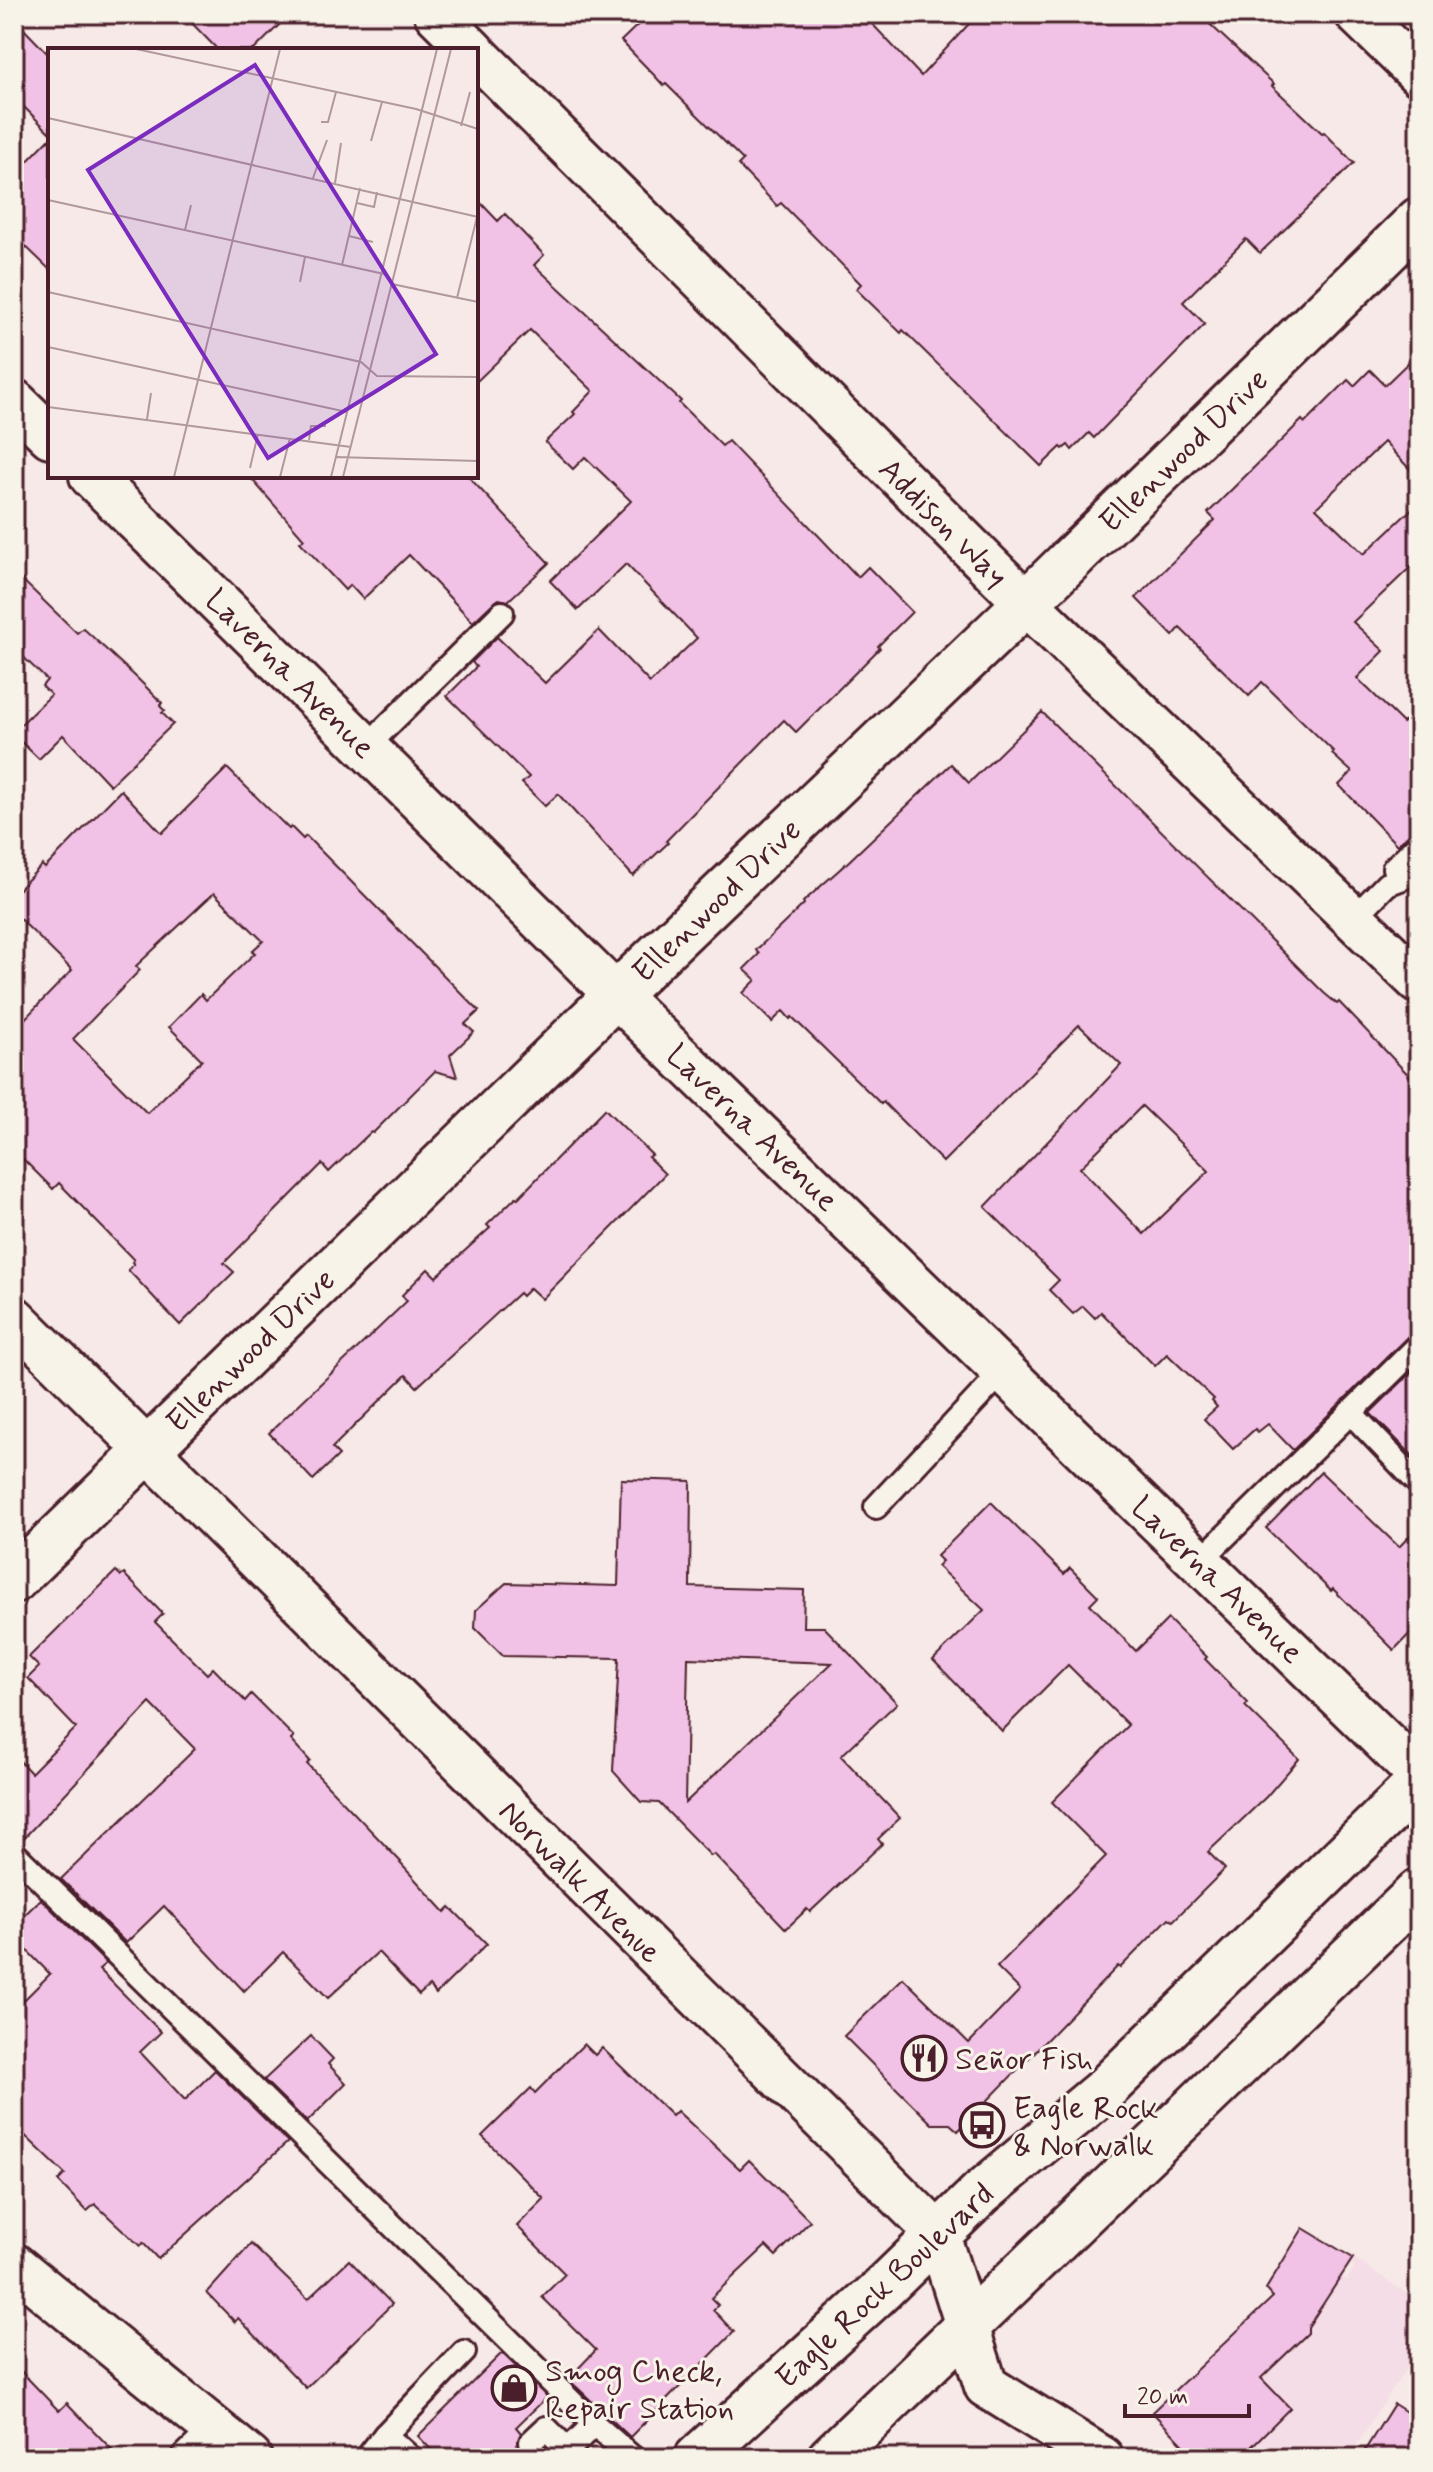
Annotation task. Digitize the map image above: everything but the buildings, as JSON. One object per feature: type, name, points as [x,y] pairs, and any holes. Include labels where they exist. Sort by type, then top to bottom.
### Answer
[{"type":"street","name":"Addison Way","points":[[436,14],[470,48]]},
{"type":"street","points":[[1357,14],[1419,74]]},
{"type":"street","name":"Addison Way","points":[[478,56],[1026,603],[1419,982]]},
{"type":"street","name":"Ellenwood Drive","points":[[14,1580],[1419,220]]},
{"type":"street","points":[[14,401],[48,434]]},
{"type":"street","name":"Laverna Avenue","points":[[93,478],[616,995],[1419,1775]]},
{"type":"street","name":"Norwalk Avenue","points":[[14,1318],[938,2234],[986,2386],[1102,2458]]},
{"type":"street","name":"Eagle Rock Boulevard","points":[[697,2458],[879,2292],[981,2193],[1102,2092],[1419,1783]]},
{"type":"street","points":[[830,2458],[1419,1891]]},
{"type":"street","points":[[21,2281],[250,2458]]},
{"type":"lane","points":[[366,747],[502,613]]},
{"type":"lane","points":[[1353,919],[1387,884],[1393,869],[1419,844]]},
{"type":"lane","points":[[1387,884],[1403,878],[1419,862]]},
{"type":"lane","points":[[1200,1561],[1419,1345]]},
{"type":"lane","points":[[876,1507],[1004,1370]]},
{"type":"lane","points":[[1350,1412],[1419,1484]]},
{"type":"lane","points":[[14,1853],[594,2424],[633,2458]]},
{"type":"lane","points":[[367,2458],[464,2352]]},
{"type":"lane","points":[[531,2442],[546,2428],[567,2455],[594,2424]]},
{"type":"lane","points":[[182,2458],[213,2428]]},
{"type":"lane","points":[[385,2435],[411,2458]]},
{"type":"shaded area","points":[[1352,2257],[1419,2302],[1419,2348],[1348,2458],[1240,2458],[1290,2408],[1261,2378],[1308,2333],[1308,2327],[1341,2276],[1347,2280],[1355,2266],[1349,2262]]},
{"type":"place","name":"Señor Fish","points":[[924,2058]]},
{"type":"place","name":"Eagle Rock & Norwalk","points":[[982,2125]]},
{"type":"place","name":"Smog Check, Repair Station","points":[[514,2388]]}]
